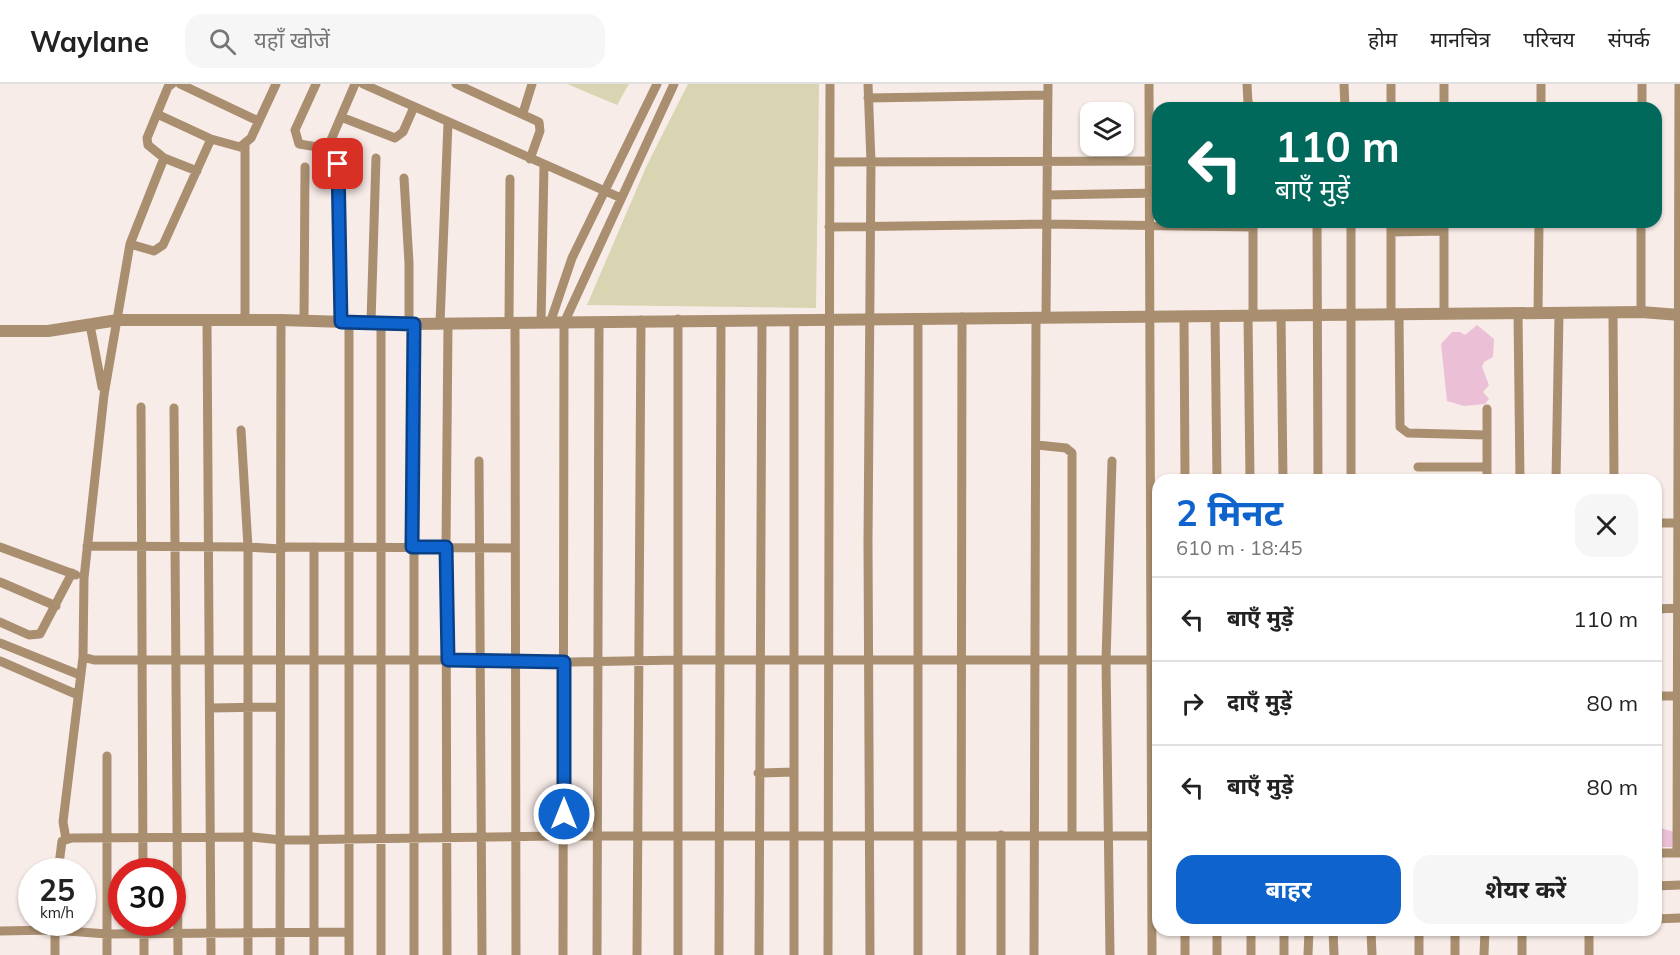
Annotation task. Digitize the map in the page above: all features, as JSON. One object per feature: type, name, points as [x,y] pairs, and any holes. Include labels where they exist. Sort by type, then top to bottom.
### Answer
[{"type":"street","points":[[172,84],[168,87],[147,138],[148,145],[164,158],[197,171]]},
{"type":"street","points":[[180,84],[258,121]]},
{"type":"street","points":[[316,84],[295,130],[297,141],[306,146],[324,148],[331,140],[355,84]]},
{"type":"street","points":[[363,84],[621,198]]},
{"type":"street","points":[[456,84],[533,117],[540,126],[530,159]]},
{"type":"street","points":[[523,113],[532,84]]},
{"type":"street","points":[[546,323],[572,258],[603,191],[657,84]]},
{"type":"street","points":[[563,955],[564,323],[674,84]]},
{"type":"street","points":[[828,955],[826,835],[829,660],[830,84]]},
{"type":"street","points":[[868,84],[871,162],[868,660],[870,955]]},
{"type":"street","points":[[999,84],[999,95]]},
{"type":"street","points":[[1034,955],[1037,445],[1047,224],[1048,84]]},
{"type":"street","points":[[1149,84],[1152,106]]},
{"type":"street","points":[[1247,84],[1248,102]]},
{"type":"street","points":[[1344,84],[1345,102]]},
{"type":"street","points":[[1391,84],[1391,102]]},
{"type":"street","points":[[1444,84],[1444,102]]},
{"type":"street","points":[[1541,84],[1541,102]]},
{"type":"street","points":[[1642,84],[1642,102]]},
{"type":"street","points":[[1662,853],[1679,853],[1677,523],[1679,84]]},
{"type":"street","points":[[245,321],[245,145],[258,121],[272,85]]},
{"type":"street","points":[[868,98],[1048,95]]},
{"type":"street","points":[[341,117],[395,138],[403,132],[414,108]]},
{"type":"street","points":[[157,114],[212,139],[232,146],[245,145]]},
{"type":"street","points":[[447,955],[448,660],[444,324],[448,123]]},
{"type":"street","points":[[130,244],[154,250],[163,245],[212,139]]},
{"type":"street","points":[[66,838],[63,822],[83,657],[84,578],[104,394],[130,244],[164,158]]},
{"type":"street","points":[[376,158],[381,955]]},
{"type":"street","points":[[830,162],[1152,161]]},
{"type":"street","points":[[338,164],[345,322],[349,955]]},
{"type":"street","points":[[544,165],[546,323]]},
{"type":"street","points":[[304,321],[305,167]]},
{"type":"street","points":[[404,178],[411,324],[414,955]]},
{"type":"street","points":[[510,178],[517,663],[516,955]]},
{"type":"street","points":[[1047,195],[1152,193]]},
{"type":"street","points":[[1152,206],[1149,225],[1152,488]]},
{"type":"street","points":[[829,227],[1149,225]]},
{"type":"street","points":[[1250,474],[1253,228]]},
{"type":"street","points":[[1317,228],[1318,474]]},
{"type":"street","points":[[1351,228],[1351,474]]},
{"type":"street","points":[[1391,228],[1400,428],[1408,433],[1486,435]]},
{"type":"street","points":[[1444,228],[1444,314]]},
{"type":"street","points":[[1538,313],[1539,228]]},
{"type":"street","points":[[1641,228],[1641,312]]},
{"type":"street","points":[[0,331],[48,331],[118,320],[281,320],[444,324],[828,318],[1613,312],[1679,315]]},
{"type":"street","points":[[1613,312],[1614,474]]},
{"type":"street","points":[[1518,313],[1520,474]]},
{"type":"street","points":[[1556,474],[1559,314]]},
{"type":"street","points":[[1281,315],[1283,474]]},
{"type":"street","points":[[1184,316],[1185,474]]},
{"type":"street","points":[[1215,316],[1216,474]]},
{"type":"street","points":[[961,955],[962,317]]},
{"type":"street","points":[[918,318],[918,955]]},
{"type":"street","points":[[280,955],[281,320]]},
{"type":"street","points":[[637,955],[641,320]]},
{"type":"street","points":[[678,320],[678,955]]},
{"type":"street","points":[[719,955],[718,660],[721,320]]},
{"type":"street","points":[[759,955],[758,773],[762,320]]},
{"type":"street","points":[[794,320],[794,955]]},
{"type":"street","points":[[207,321],[211,955]]},
{"type":"street","points":[[597,955],[599,322]]},
{"type":"street","points":[[90,325],[104,394]]},
{"type":"street","points":[[141,407],[143,858]]},
{"type":"street","points":[[174,408],[177,858]]},
{"type":"street","points":[[1487,409],[1487,474]]},
{"type":"street","points":[[241,430],[248,547],[246,837],[248,955]]},
{"type":"street","points":[[1037,445],[1066,448],[1072,453],[1070,660],[1072,835]]},
{"type":"street","points":[[479,461],[482,955]]},
{"type":"street","points":[[1110,955],[1106,660],[1112,461]]},
{"type":"street","points":[[1418,467],[1486,467]]},
{"type":"street","points":[[1662,523],[1677,523]]},
{"type":"street","points":[[87,546],[209,546],[280,549],[314,547],[514,548]]},
{"type":"street","points":[[0,547],[84,578]]},
{"type":"street","points":[[314,547],[314,955]]},
{"type":"street","points":[[0,622],[35,636],[46,627],[72,573]]},
{"type":"street","points":[[0,582],[56,606]]},
{"type":"street","points":[[1662,609],[1679,608]]},
{"type":"street","points":[[0,643],[80,675]]},
{"type":"street","points":[[83,657],[94,660],[480,660],[517,663],[679,660],[1152,660]]},
{"type":"street","points":[[0,662],[78,695]]},
{"type":"street","points":[[1662,696],[1679,696]]},
{"type":"street","points":[[210,708],[280,707]]},
{"type":"street","points":[[107,756],[107,955]]},
{"type":"street","points":[[758,773],[793,772]]},
{"type":"street","points":[[59,858],[60,845],[66,838],[246,837],[281,840],[564,836],[636,838],[793,835],[1152,836]]},
{"type":"street","points":[[1001,836],[1001,955]]},
{"type":"street","points":[[1662,886],[1680,885]]},
{"type":"street","points":[[1662,919],[1680,918]]},
{"type":"street","points":[[0,931],[18,929]]},
{"type":"street","points":[[96,932],[107,934]]},
{"type":"street","points":[[186,934],[349,932]]},
{"type":"street","points":[[55,936],[55,955]]},
{"type":"street","points":[[144,936],[144,955]]},
{"type":"street","points":[[178,936],[178,955]]},
{"type":"street","points":[[1152,936],[1152,955]]},
{"type":"street","points":[[1185,936],[1185,955]]},
{"type":"street","points":[[1217,936],[1217,955]]},
{"type":"street","points":[[1251,936],[1251,955]]},
{"type":"street","points":[[1284,936],[1284,955]]},
{"type":"street","points":[[1308,955],[1309,936]]},
{"type":"street","points":[[1334,936],[1334,955]]},
{"type":"street","points":[[1371,936],[1371,955]]},
{"type":"street","points":[[1419,936],[1419,955]]},
{"type":"street","points":[[1455,936],[1455,955]]},
{"type":"street","points":[[1484,955],[1485,936]]},
{"type":"street","points":[[1522,936],[1522,955]]},
{"type":"street","points":[[1589,936],[1589,955]]},
{"type":"shaded area","points":[[567,84],[629,84],[617,105]]},
{"type":"shaded area","points":[[688,84],[819,84],[816,308],[587,305],[647,165]]},
{"type":"shaded area","points":[[1477,325],[1494,339],[1493,357],[1484,362],[1482,367],[1489,385],[1483,392],[1489,399],[1485,404],[1464,406],[1447,401],[1441,344],[1452,332],[1465,335]]},
{"type":"shaded area","points":[[1662,829],[1675,832],[1673,847],[1662,847]]},
{"type":"route","points":[[338,164],[341,322],[414,324],[412,547],[446,547],[448,660],[517,663],[564,662],[564,814]]}]
